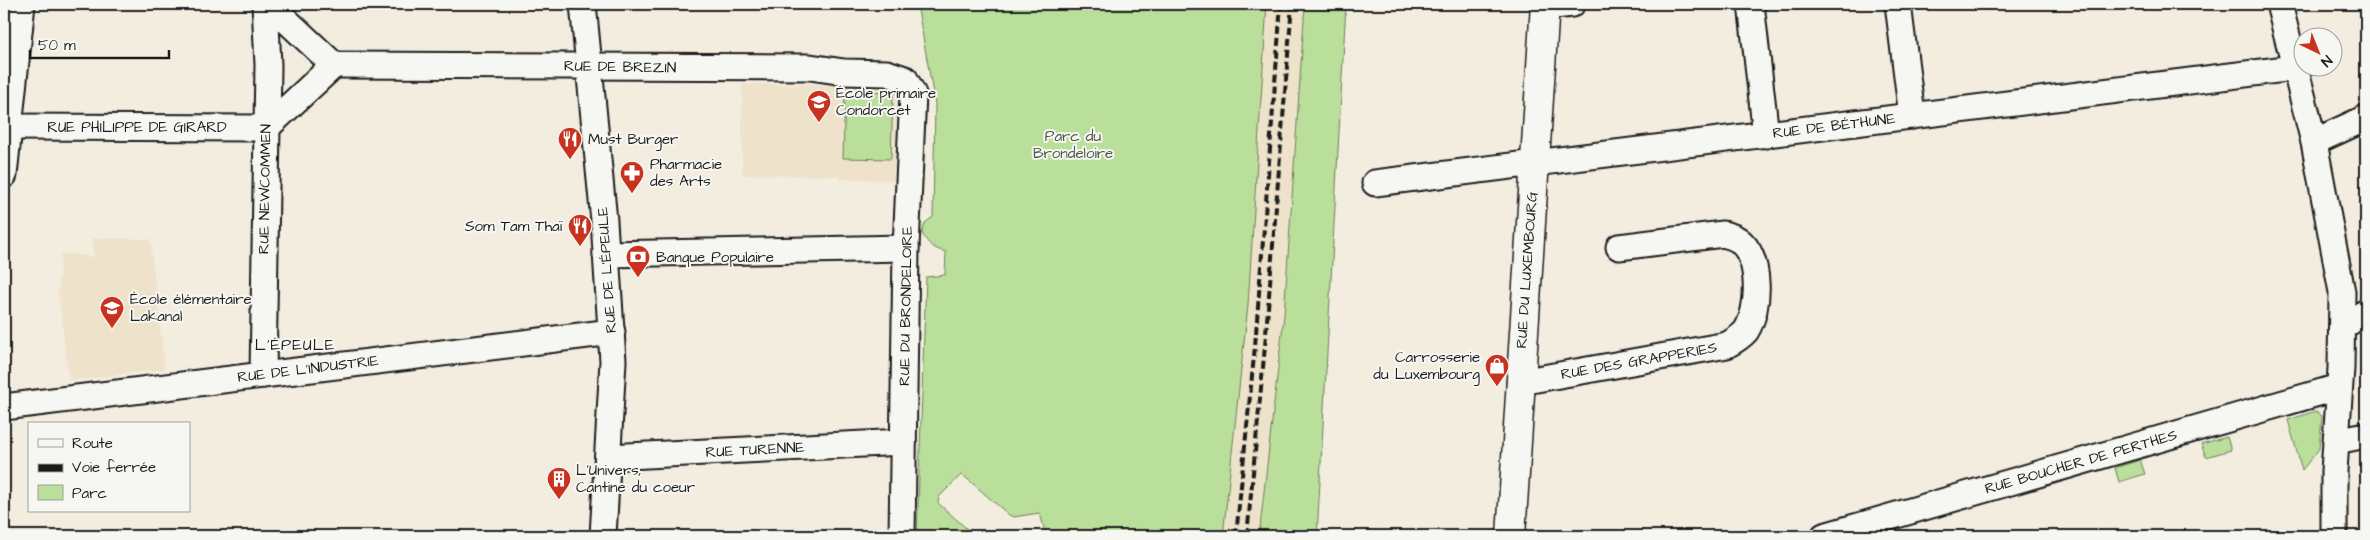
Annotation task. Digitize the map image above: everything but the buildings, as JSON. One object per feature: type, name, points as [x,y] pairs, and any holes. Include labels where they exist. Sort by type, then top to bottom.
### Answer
[{"type":"main road","name":"RUE DU LUXEMBOURG","points":[[1511,536],[1545,6]]},
{"type":"street","points":[[4,175],[22,4]]},
{"type":"street","name":"RUE NEWCOMMEN","points":[[263,375],[268,65],[265,4]]},
{"type":"street","points":[[266,128],[334,65],[269,4]]},
{"type":"street","name":"RUE DE L'ÉPEULE","points":[[583,4],[612,332],[613,361],[602,536]]},
{"type":"street","points":[[1545,6],[1572,4]]},
{"type":"street","points":[[1751,4],[1766,134]]},
{"type":"street","points":[[1898,4],[1912,116]]},
{"type":"street","points":[[2279,4],[2292,59]]},
{"type":"street","name":"RUE DE BREZIN","points":[[334,65],[810,67],[844,72],[887,73],[905,79]]},
{"type":"street","name":"RUE DE BÉTHUNE","points":[[1374,182],[1534,164],[2292,68]]},
{"type":"street","points":[[2297,78],[2314,142],[2340,277],[2342,327],[2336,430],[2334,536]]},
{"type":"street","name":"RUE DU BRONDELOIRE","points":[[902,536],[906,248],[913,94],[905,79]]},
{"type":"street","points":[[2314,142],[2366,118]]},
{"type":"street","name":"RUE PHILIPPE DE GIRARD","points":[[9,127],[266,128]]},
{"type":"street","name":"RUE DES GRAPPERIES","points":[[1520,382],[1727,345],[1745,332],[1756,302],[1756,284],[1748,253],[1742,243],[1733,237],[1723,234],[1619,247]]},
{"type":"street","points":[[606,254],[906,248]]},
{"type":"street","points":[[2342,327],[2366,312]]},
{"type":"street","name":"RUE DE L'INDUSTRIE","points":[[4,407],[612,332]]},
{"type":"street","name":"RUE BOUCHER DE PERTHES","points":[[1824,536],[2339,387]]},
{"type":"street","points":[[2336,430],[2366,435]]},
{"type":"street","name":"RUE TURENNE","points":[[608,457],[902,442]]},
{"type":"shaded area","points":[[1267,4],[1305,4],[1284,315],[1259,536],[1223,536],[1248,305]]},
{"type":"shaded area","name":"École primaire Condorcet","points":[[742,84],[891,85],[897,92],[895,180],[838,179],[838,176],[742,175]]},
{"type":"shaded area","name":"École élémentaire Lakanal","points":[[92,238],[150,239],[165,369],[69,381],[58,289],[61,253],[94,257]]},
{"type":"green space","name":"Parc du Brondeloire","points":[[917,4],[1267,4],[1248,305],[1223,536],[1046,536],[1040,513],[1013,517],[961,475],[939,497],[938,503],[975,536],[917,536],[926,277],[945,275],[946,252],[932,246],[922,233],[925,223],[933,217],[935,104]]},
{"type":"green space","points":[[1305,4],[1346,4],[1317,536],[1259,536],[1284,315]]},
{"type":"green space","points":[[845,91],[893,92],[891,159],[843,158]]},
{"type":"green space","points":[[2316,411],[2322,416],[2319,449],[2302,470],[2288,420]]},
{"type":"green space","points":[[2227,437],[2231,450],[2206,457],[2201,444]]},
{"type":"green space","points":[[2140,460],[2145,474],[2119,482],[2115,468]]},
{"type":"railway","points":[[1236,536],[1255,346],[1281,4]]},
{"type":"railway","points":[[1247,536],[1265,346],[1292,4]]},
{"type":"place","name":"École primaire Condorcet","points":[[819,123]]},
{"type":"place","name":"Must Burger","points":[[570,160]]},
{"type":"place","name":"Pharmacie des Arts","points":[[632,194]]},
{"type":"place","name":"Som Tam Thaï","points":[[580,247]]},
{"type":"place","name":"Banque Populaire","points":[[638,278]]},
{"type":"place","name":"École élémentaire Lakanal","points":[[112,329]]},
{"type":"place","name":"Carrosserie du Luxembourg","points":[[1497,387]]},
{"type":"place","name":"L'Univers, Cantine du coeur","points":[[559,500]]},
{"type":"district","name":"L'ÉPEULE","points":[[295,345]]}]
